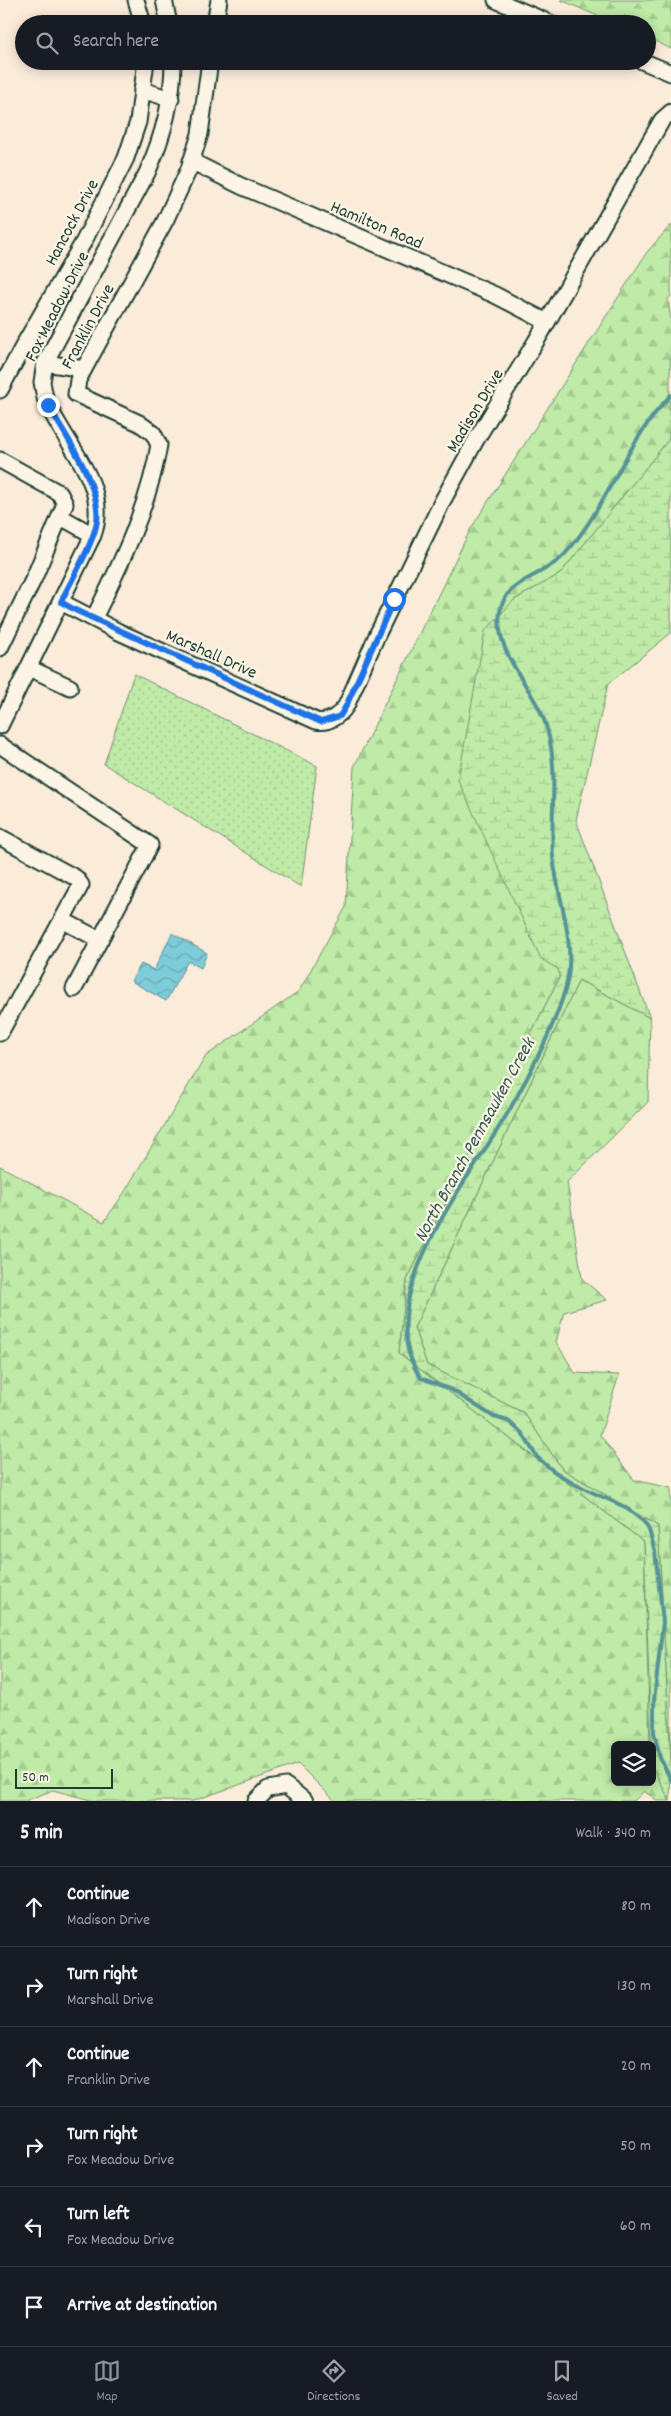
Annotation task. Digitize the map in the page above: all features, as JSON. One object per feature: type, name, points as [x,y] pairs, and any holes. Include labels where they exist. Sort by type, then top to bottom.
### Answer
[{"type":"street","points":[[136,0],[140,15]]},
{"type":"street","points":[[164,0],[168,15]]},
{"type":"street","points":[[216,15],[219,0]]},
{"type":"street","points":[[496,0],[531,15]]},
{"type":"street","points":[[656,67],[671,73]]},
{"type":"street","name":"Hancock Drive","points":[[0,390],[84,241],[126,158],[138,122],[145,70]]},
{"type":"street","name":"Fox Meadow Drive","points":[[0,726],[93,535],[97,521],[96,494],[48,405],[43,390],[42,374],[45,363],[147,173],[160,143],[170,99],[172,70]]},
{"type":"street","name":"Franklin Drive","points":[[94,618],[132,533],[148,488],[159,446],[153,433],[139,424],[76,394],[78,380],[174,204],[192,161],[200,134],[209,70]]},
{"type":"street","points":[[142,90],[170,99]]},
{"type":"street","name":"Madison Drive","points":[[316,721],[321,722],[340,716],[346,706],[378,633],[442,500],[547,322],[649,141],[662,120],[671,112]]},
{"type":"street","name":"Hamilton Road","points":[[192,161],[248,190],[495,295],[547,322]]},
{"type":"street","points":[[45,363],[84,369]]},
{"type":"street","points":[[0,460],[60,494],[63,510],[34,578],[0,648]]},
{"type":"street","points":[[63,510],[93,535]]},
{"type":"street","points":[[61,602],[94,618]]},
{"type":"street","name":"Marshall Drive","points":[[94,618],[119,632],[316,721]]},
{"type":"street","points":[[29,668],[70,687]]},
{"type":"street","points":[[0,745],[150,845],[74,989]]},
{"type":"street","points":[[0,837],[76,878],[82,885],[0,1032]]},
{"type":"street","points":[[62,920],[100,940]]},
{"type":"street","points":[[256,1801],[268,1789],[286,1786],[305,1801]]},
{"type":"green space","points":[[561,0],[671,0],[671,49],[656,42],[656,15],[595,15]]},
{"type":"green space","points":[[671,225],[671,296],[668,299],[671,323],[669,439],[560,574],[514,600],[560,976],[407,1280],[399,1353],[644,1542],[650,1741],[611,1741],[611,1786],[656,1786],[656,1774],[670,1801],[658,1801],[644,1791],[634,1801],[335,1801],[298,1764],[193,1801],[94,1801],[53,1790],[25,1801],[0,1801],[0,1166],[104,1222],[124,1193],[206,1056],[299,991],[346,907],[354,767],[470,530],[647,252]]},
{"type":"green space","points":[[671,422],[671,633],[608,684],[576,820],[650,1018],[579,980],[414,1328],[427,1365],[524,1413],[562,1469],[658,1526],[671,1760],[670,1801],[656,1774],[656,1741],[651,1741],[644,1542],[399,1353],[407,1280],[560,976],[558,969],[541,959],[458,780],[485,631],[514,600],[560,574],[669,439]]},
{"type":"green space","points":[[134,674],[317,766],[301,887],[104,764]]},
{"type":"green space","points":[[579,980],[650,1018],[648,1102],[567,1182],[582,1279],[607,1300],[564,1312],[556,1342],[575,1373],[619,1375],[600,1435],[634,1480],[671,1488],[671,1760],[658,1526],[562,1469],[524,1413],[427,1365],[414,1328]]},
{"type":"water","points":[[172,933],[207,953],[201,968],[188,961],[166,1001],[131,981],[141,964],[154,970]]},
{"type":"waterway","name":"North Branch Pennsauken Creek","points":[[671,395],[641,433],[593,516],[564,555],[546,569],[517,585],[503,601],[500,612],[503,643],[517,672],[542,714],[551,745],[553,760],[553,856],[568,934],[569,966],[567,982],[557,1012],[534,1064],[510,1109],[456,1194],[422,1258],[410,1291],[406,1323],[409,1353],[415,1369],[421,1378],[452,1390],[494,1417],[508,1421],[522,1433],[537,1457],[552,1470],[574,1484],[625,1507],[644,1522],[649,1530],[655,1551],[663,1622],[654,1700],[654,1733],[660,1758],[671,1780]]},
{"type":"route","points":[[48,405],[92,485],[98,504],[96,528],[61,602],[75,610],[119,632],[306,717],[321,722],[340,716],[346,706],[394,599]]}]
